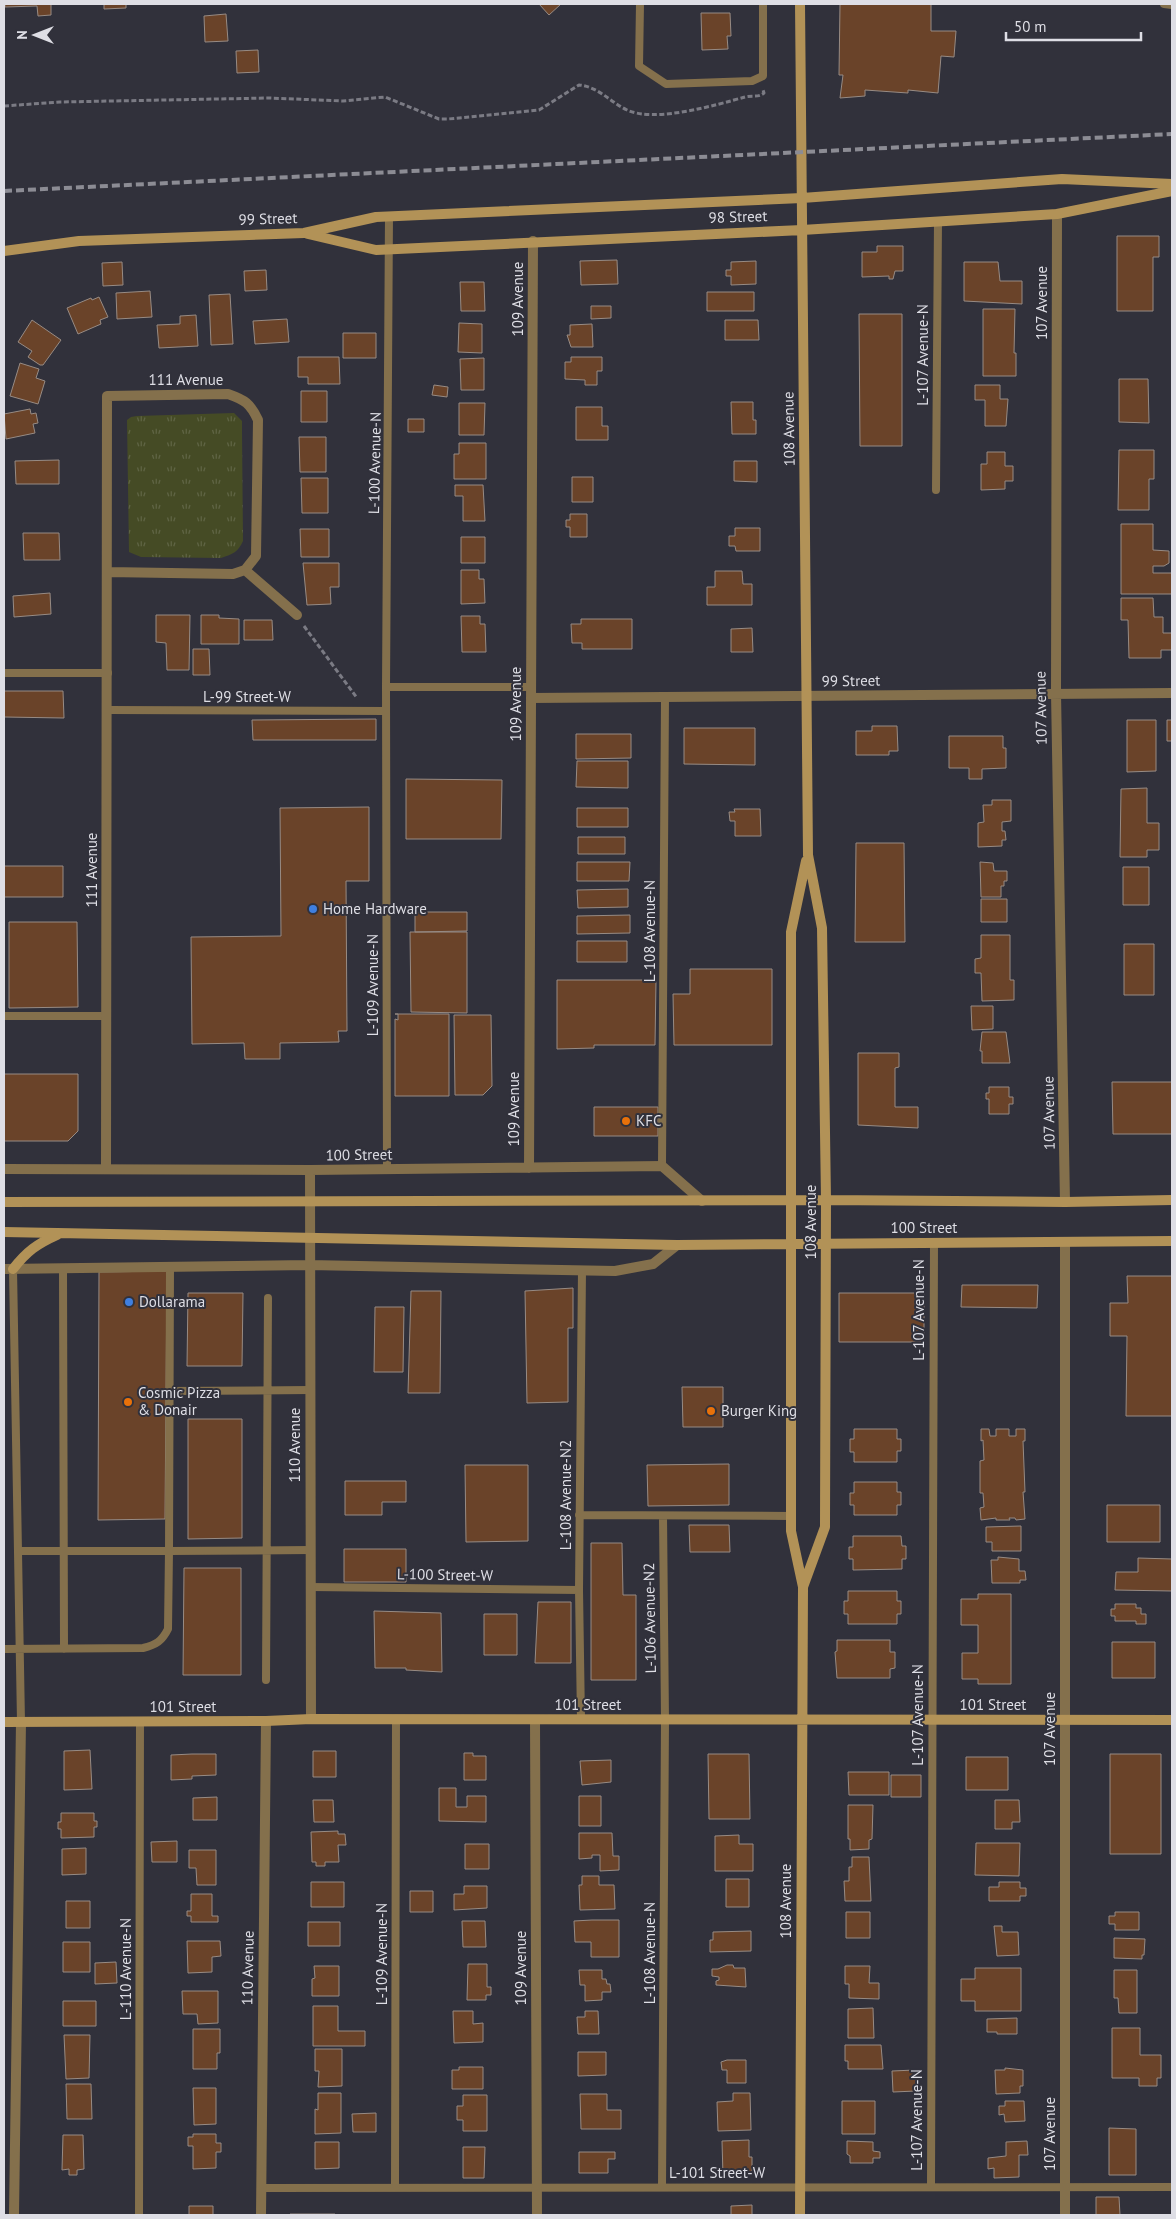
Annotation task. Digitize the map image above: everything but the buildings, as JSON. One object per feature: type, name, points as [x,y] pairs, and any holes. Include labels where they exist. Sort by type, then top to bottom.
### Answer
[{"type":"main road","name":"108 Avenue","points":[[800,4],[808,855],[822,928],[826,1200],[825,1527],[803,1587]]},
{"type":"main road","name":"98 Street","points":[[532,210],[802,198],[1062,179],[1172,184]]},
{"type":"main road","name":"98 Street","points":[[304,233],[376,250],[533,241],[802,230],[1057,214],[1172,191]]},
{"type":"main road","name":"99 Street","points":[[4,251],[79,241],[304,233],[376,217],[532,210]]},
{"type":"main road","name":"108 Avenue","points":[[800,2215],[803,1587],[791,1531],[791,932],[808,855]]},
{"type":"main road","name":"100 Street","points":[[4,1202],[826,1200],[1065,1202],[1172,1200]]},
{"type":"main road","name":"100 Street","points":[[4,1232],[677,1245],[1172,1241]]},
{"type":"main road","points":[[8,1269],[36,1244],[60,1234]]},
{"type":"main road","name":"101 Street","points":[[4,1722],[266,1721],[311,1719],[396,1721],[1172,1720]]},
{"type":"street","name":"107 Avenue","points":[[1057,214],[1056,693],[1065,1202]]},
{"type":"street","name":"109 Avenue","points":[[529,1168],[533,241]]},
{"type":"street","name":"111 Avenue","points":[[106,1169],[107,396],[228,394],[241,399],[251,406],[258,420],[256,556],[246,570]]},
{"type":"street","points":[[108,572],[233,574],[246,570],[297,615]]},
{"type":"street","name":"99 Street","points":[[531,698],[1172,693]]},
{"type":"street","points":[[662,1166],[702,1201]]},
{"type":"street","name":"100 Street","points":[[4,1169],[387,1170],[662,1166]]},
{"type":"street","name":"110 Avenue","points":[[310,1170],[311,1719]]},
{"type":"street","name":"107 Avenue","points":[[1065,1242],[1065,2215]]},
{"type":"street","points":[[8,1269],[309,1264],[615,1270],[653,1264],[677,1245]]},
{"type":"street","name":"109 Avenue","points":[[535,1720],[537,2215]]},
{"type":"street","name":"110 Avenue","points":[[261,2215],[266,1721]]},
{"type":"street","points":[[14,2215],[21,1722]]},
{"type":"lane","points":[[640,4],[639,66],[666,84],[752,81],[763,76],[763,4]]},
{"type":"lane","points":[[1164,4],[1172,5]]},
{"type":"lane","name":"L-100 Avenue-N","points":[[386,711],[391,249],[389,216]]},
{"type":"lane","name":"L-107 Avenue-N","points":[[936,490],[938,221]]},
{"type":"lane","points":[[4,673],[108,673]]},
{"type":"lane","points":[[386,687],[531,687]]},
{"type":"lane","name":"L-108 Avenue-N","points":[[662,1166],[665,697]]},
{"type":"lane","name":"L-99 Street-W","points":[[108,710],[386,711]]},
{"type":"lane","name":"L-109 Avenue-N","points":[[386,711],[387,1170]]},
{"type":"lane","points":[[4,1016],[107,1016]]},
{"type":"lane","name":"L-107 Avenue-N","points":[[930,2187],[934,1243]]},
{"type":"lane","points":[[4,1649],[143,1648],[154,1645],[162,1640],[168,1629],[170,1267]]},
{"type":"lane","points":[[8,1269],[18,1551],[21,1722]]},
{"type":"lane","points":[[64,1269],[64,1648]]},
{"type":"lane","name":"L-108 Avenue-N2","points":[[581,1720],[579,1590],[582,1270]]},
{"type":"lane","points":[[266,1680],[268,1298]]},
{"type":"lane","points":[[170,1391],[310,1390]]},
{"type":"lane","points":[[580,1515],[791,1516]]},
{"type":"lane","name":"L-106 Avenue-N2","points":[[663,1516],[665,1720]]},
{"type":"lane","points":[[18,1551],[311,1550]]},
{"type":"lane","name":"L-100 Street-W","points":[[311,1587],[579,1590]]},
{"type":"lane","name":"L-108 Avenue-N","points":[[662,2187],[665,1720]]},
{"type":"lane","name":"L-109 Avenue-N","points":[[395,2188],[396,1721]]},
{"type":"lane","name":"L-110 Avenue-N","points":[[140,1722],[140,2215]]},
{"type":"lane","name":"L-101 Street-W","points":[[261,2188],[1172,2187]]},
{"type":"path","points":[[4,106],[60,102],[268,98],[343,101],[385,97],[439,119],[448,119],[539,110],[580,85],[596,90],[627,110],[651,115],[688,111],[726,104],[747,96],[760,96],[764,93],[763,76]]},
{"type":"path","points":[[297,615],[356,697],[363,700]]},
{"type":"green space","points":[[234,413],[242,421],[243,541],[239,548],[232,554],[221,558],[141,557],[129,552],[127,420],[137,416]]},
{"type":"railway","points":[[4,191],[1172,134]]},
{"type":"place","name":"Home Hardware","points":[[313,909]]},
{"type":"place","name":"KFC","points":[[626,1121]]},
{"type":"place","name":"Dollarama","points":[[129,1302]]},
{"type":"place","name":"Cosmic Pizza & Donair","points":[[128,1402]]},
{"type":"place","name":"Burger King","points":[[711,1411]]}]
